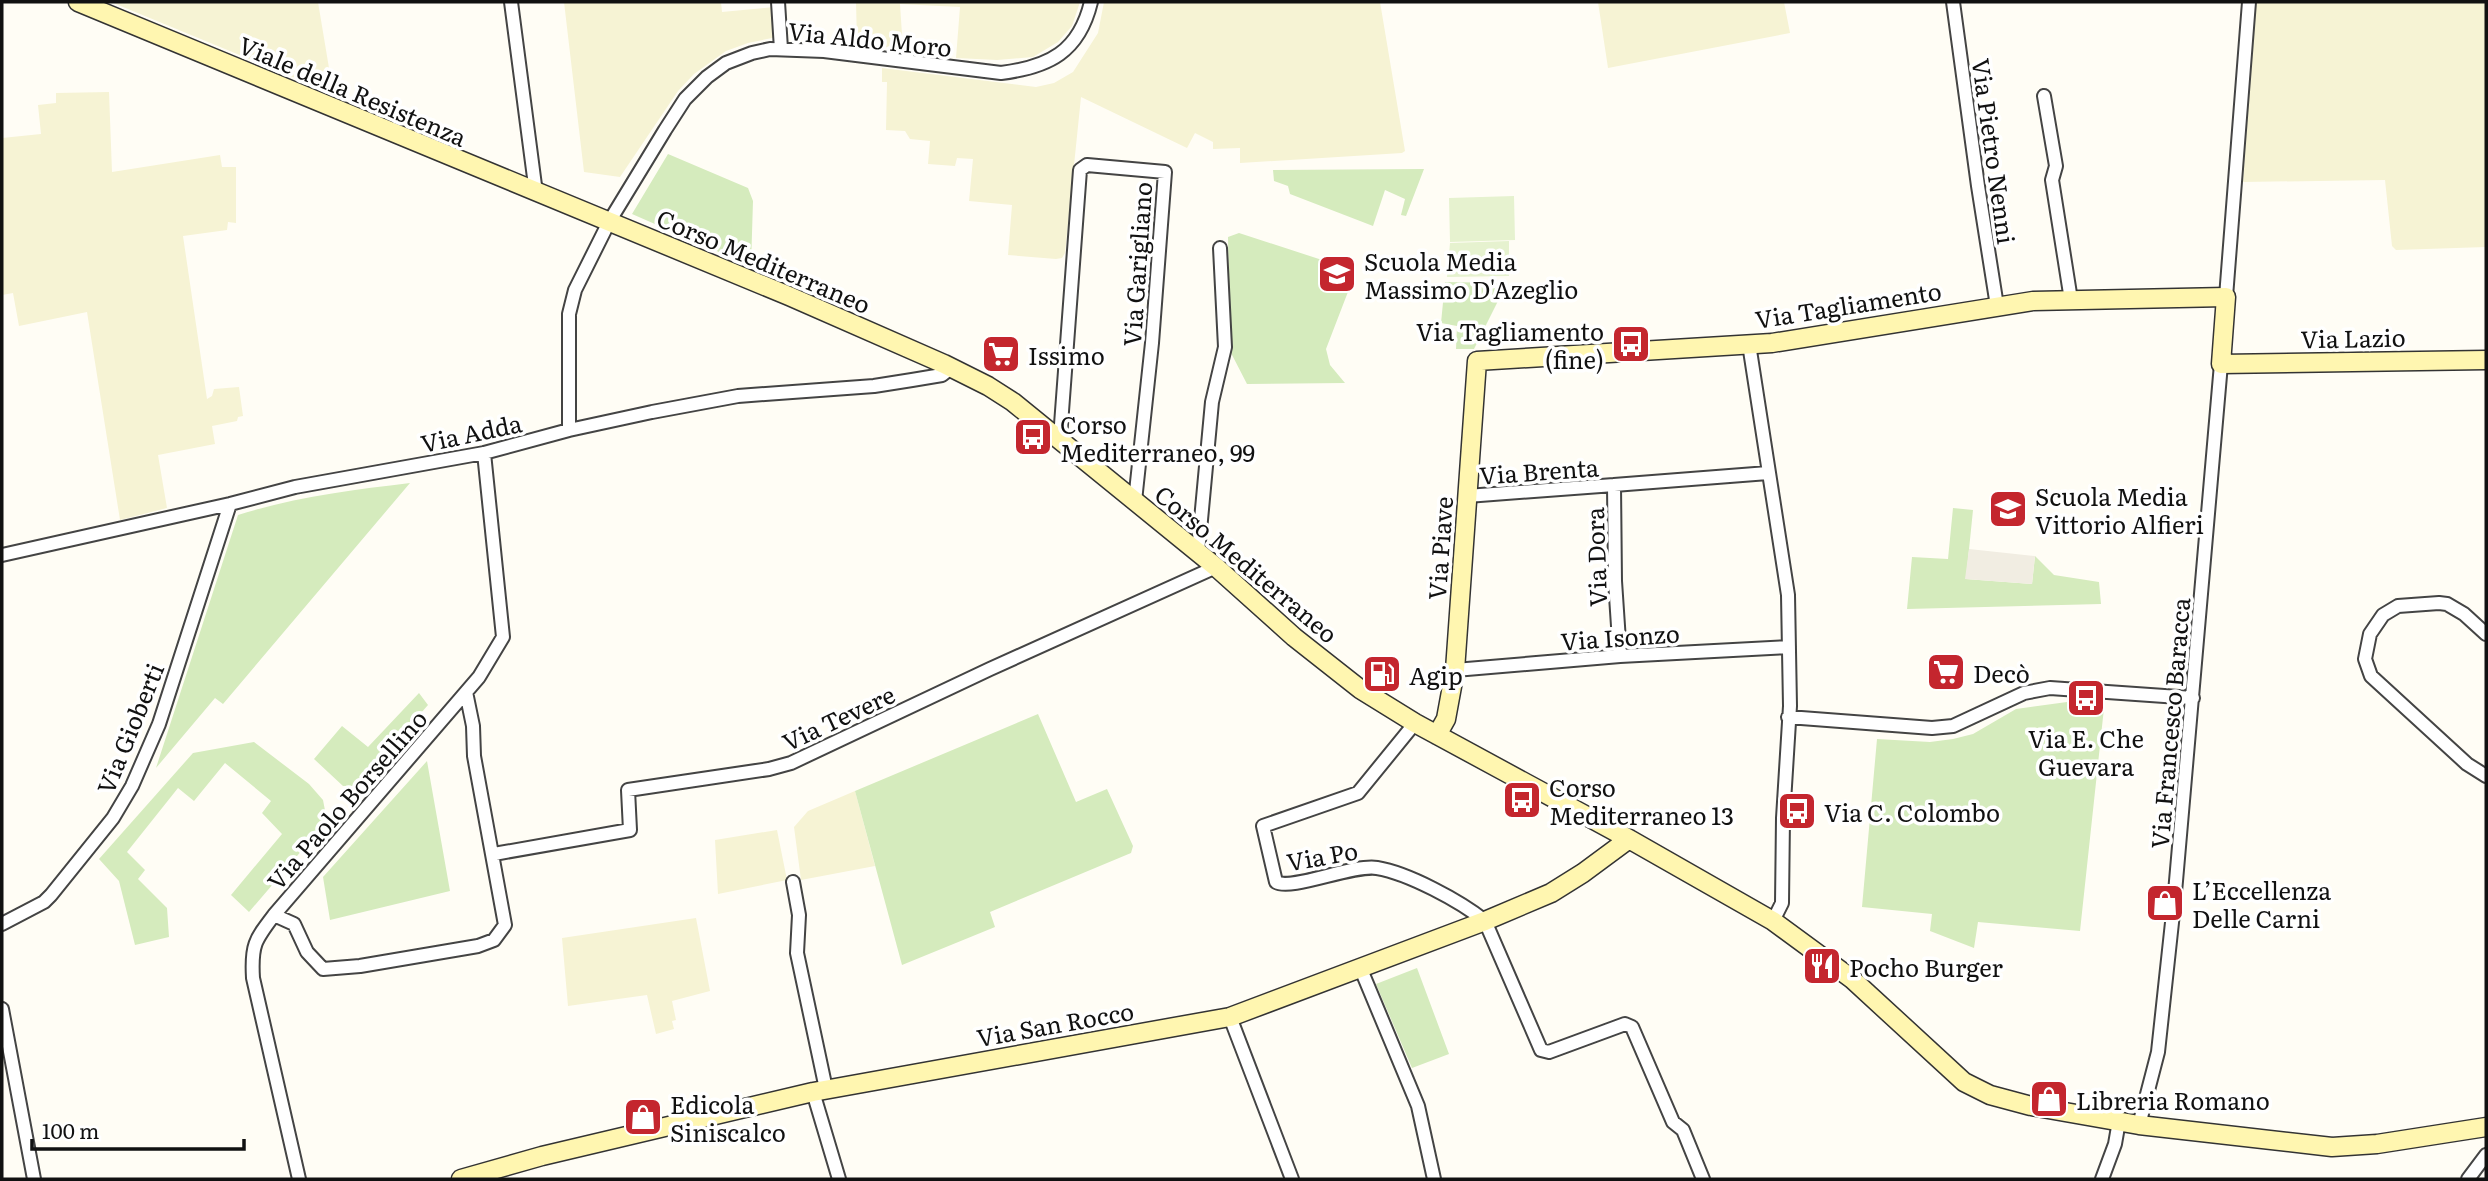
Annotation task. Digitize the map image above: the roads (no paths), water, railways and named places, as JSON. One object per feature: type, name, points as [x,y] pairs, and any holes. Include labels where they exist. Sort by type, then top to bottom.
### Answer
[{"type":"main road","name":"Viale della Resistenza","points":[[78,2],[609,222]]},
{"type":"main road","name":"Corso Mediterraneo","points":[[609,222],[789,296],[988,386],[1029,413],[1060,438],[1216,567],[1294,637],[1360,689],[1415,723],[1773,921],[1852,979],[1964,1082],[1990,1096],[2031,1107],[2139,1125],[2332,1147],[2377,1144],[2486,1127]]},
{"type":"main road","name":"Via Tagliamento","points":[[1477,361],[1749,344],[2033,301],[2226,297]]},
{"type":"main road","points":[[2221,364],[2226,297]]},
{"type":"main road","name":"Via Lazio","points":[[2221,364],[2486,360]]},
{"type":"main road","name":"Via Piave","points":[[1437,735],[1446,719],[1455,670],[1477,361]]},
{"type":"main road","name":"Via San Rocco","points":[[461,1179],[504,1173],[820,1091],[1230,1017],[1552,893],[1629,839]]},
{"type":"street","points":[[511,2],[536,193]]},
{"type":"street","points":[[778,2],[781,49]]},
{"type":"street","name":"Via Aldo Moro","points":[[569,430],[569,314],[575,290],[609,222],[665,130],[696,87],[726,63],[752,53],[781,49],[824,51],[1002,73],[1027,70],[1059,55],[1076,39],[1091,2]]},
{"type":"street","name":"Via Pietro Nenni","points":[[1953,2],[1997,306]]},
{"type":"street","points":[[2226,297],[2249,2]]},
{"type":"street","points":[[2044,96],[2056,166],[2052,180],[2071,300]]},
{"type":"street","name":"Via Garigliano","points":[[1060,438],[1080,170],[1087,165],[1165,172],[1153,343],[1135,501]]},
{"type":"street","points":[[1198,552],[1212,402],[1224,347],[1220,248]]},
{"type":"street","points":[[1749,344],[1788,595],[1790,706],[1783,818],[1782,903],[1773,921]]},
{"type":"street","name":"Via Francesco Baracca","points":[[2139,1125],[2158,1052],[2174,904],[2221,364]]},
{"type":"street","name":"Via Adda","points":[[2,555],[295,487],[484,453],[569,430],[738,396],[874,386],[942,375],[951,368]]},
{"type":"street","name":"Via Paolo Borsellino","points":[[299,1179],[253,978],[251,955],[259,936],[274,915],[479,677],[503,637],[484,453]]},
{"type":"street","name":"Via Dora","points":[[1620,656],[1615,581],[1614,485],[1768,473]]},
{"type":"street","name":"Via Brenta","points":[[1467,496],[1614,485]]},
{"type":"street","name":"Via Gioberti","points":[[2,924],[44,902],[51,895],[113,818],[132,786],[159,724],[230,504]]},
{"type":"street","name":"Via Tevere","points":[[494,854],[631,830],[628,790],[769,769],[791,763],[1216,567]]},
{"type":"street","points":[[2486,634],[2464,614],[2447,604],[2398,606],[2383,615],[2370,634],[2365,659],[2371,676],[2467,764],[2486,776]]},
{"type":"street","name":"Via Isonzo","points":[[1455,670],[1620,656],[1789,647]]},
{"type":"street","points":[[1788,718],[1932,728],[1953,726],[2024,694],[2050,688],[2193,698]]},
{"type":"street","points":[[274,915],[294,924],[307,951],[323,969],[360,966],[478,946],[494,940],[505,925],[474,756],[473,726],[466,692]]},
{"type":"street","name":"Via Po","points":[[1415,723],[1358,793],[1263,826],[1276,882],[1286,885],[1343,871],[1377,867],[1446,895],[1485,921]]},
{"type":"street","points":[[793,883],[799,915],[797,953],[820,1091],[839,1179]]},
{"type":"street","points":[[1485,921],[1541,1050],[1549,1052],[1625,1024],[1632,1027],[1672,1122],[1683,1130],[1703,1179]]},
{"type":"street","points":[[1360,967],[1418,1106],[1434,1179]]},
{"type":"street","points":[[2,1009],[34,1179]]},
{"type":"street","points":[[1230,1017],[1292,1179]]},
{"type":"street","points":[[2102,1179],[2115,1144],[2119,1121]]},
{"type":"street","points":[[2468,1179],[2486,1155]]},
{"type":"place","name":"Scuola Media Massimo D'Azeglio","points":[[1337,274]]},
{"type":"place","name":"Via Tagliamento (fine)","points":[[1631,344]]},
{"type":"place","name":"Issimo","points":[[1001,354]]},
{"type":"place","name":"Corso Mediterraneo, 99","points":[[1033,437]]},
{"type":"place","name":"Scuola Media Vittorio Alfieri","points":[[2008,509]]},
{"type":"place","name":"Decò","points":[[1946,672]]},
{"type":"place","name":"Agip","points":[[1382,674]]},
{"type":"place","name":"Via E. Che Guevara","points":[[2086,698]]},
{"type":"place","name":"Corso Mediterraneo 13","points":[[1522,800]]},
{"type":"place","name":"Via C. Colombo","points":[[1797,811]]},
{"type":"place","name":"L’Eccellenza Delle Carni","points":[[2165,903]]},
{"type":"place","name":"Pocho Burger","points":[[1822,966]]},
{"type":"place","name":"Libreria Romano","points":[[2049,1099]]},
{"type":"place","name":"Edicola Siniscalco","points":[[643,1117]]}]
